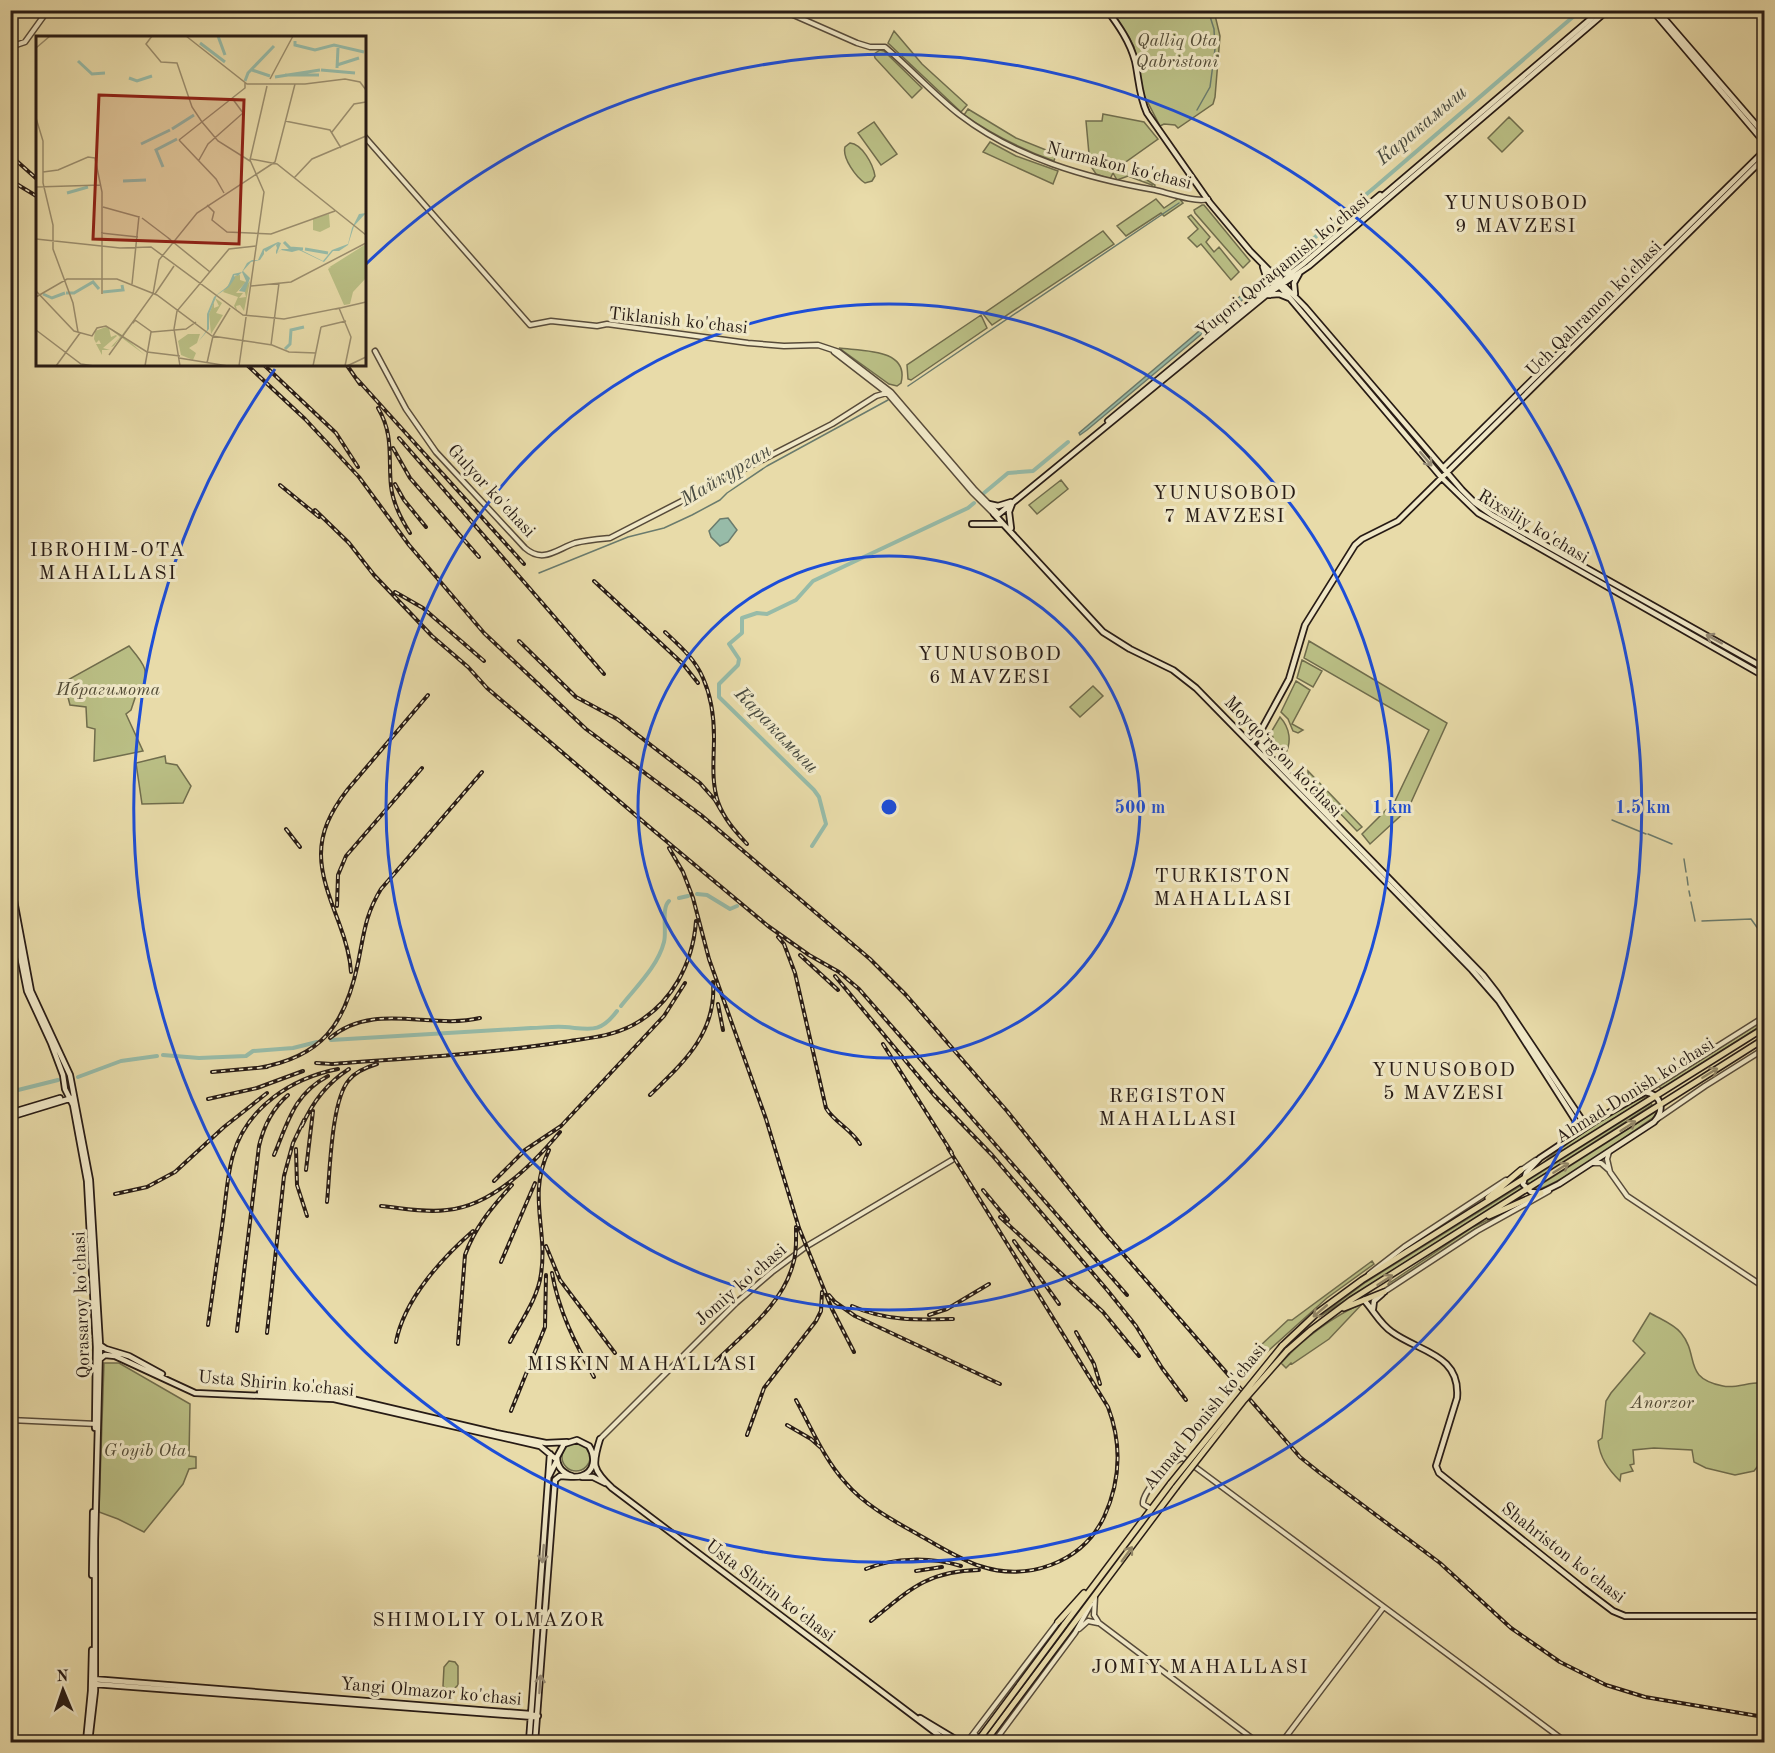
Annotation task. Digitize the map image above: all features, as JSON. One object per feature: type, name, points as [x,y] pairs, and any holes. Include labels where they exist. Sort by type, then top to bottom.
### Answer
[{"type":"main road","name":"Rixsiliy ko'chasi","points":[[1107,10],[1130,45],[1147,113],[1208,200],[1293,301],[1366,378],[1443,468],[1444,476],[1475,503],[1497,517],[1764,668]]},
{"type":"main road","name":"Yuqori Qoraqamish ko'chasi","points":[[997,514],[1263,295],[1301,272],[1342,234],[1344,225],[1393,188],[1601,10]]},
{"type":"main road","name":"Yuqori Qoraqamish ko'chasi","points":[[1280,284],[1608,10]]},
{"type":"main road","points":[[1652,10],[1764,134]]},
{"type":"main road","points":[[1657,10],[1764,142]]},
{"type":"main road","name":"Uch Qahramon ko'chasi","points":[[1443,468],[1518,399],[1735,184],[1764,151]]},
{"type":"main road","name":"Uch Qahramon ko'chasi","points":[[1251,744],[1258,736],[1289,679],[1306,623],[1351,551],[1362,539],[1398,521],[1660,255],[1764,158]]},
{"type":"main road","points":[[1263,264],[1273,272],[1282,274],[1303,264]]},
{"type":"main road","points":[[1263,264],[1267,283],[1263,295],[1282,295],[1293,301]]},
{"type":"main road","points":[[1301,272],[1296,278],[1293,289],[1305,307]]},
{"type":"main road","name":"Rixsiliy ko'chasi","points":[[1280,284],[1305,307],[1361,382],[1467,504],[1493,523],[1764,676]]},
{"type":"main road","points":[[1361,382],[1362,378],[1366,378]]},
{"type":"main road","points":[[1408,438],[1412,437],[1413,433]]},
{"type":"main road","points":[[986,504],[998,506],[1011,503],[1009,512],[1011,528]]},
{"type":"main road","points":[[997,514],[1015,536]]},
{"type":"main road","points":[[997,514],[1011,528],[1015,536]]},
{"type":"main road","points":[[1493,523],[1493,519],[1497,517]]},
{"type":"main road","points":[[972,524],[1003,524]]},
{"type":"main road","name":"Moyqoʻrgʻon koʻchasi","points":[[1015,536],[1103,633],[1130,650],[1183,676],[1494,994],[1577,1123],[1576,1132],[1565,1141]]},
{"type":"main road","points":[[1635,603],[1638,597]]},
{"type":"main road","points":[[1251,744],[1260,746],[1258,736]]},
{"type":"main road","name":"Moyqoʻrgʻon koʻchasi","points":[[1260,746],[1491,985],[1582,1120],[1590,1122],[1600,1118]]},
{"type":"main road","name":"Qorasaroy ko'chasi","points":[[10,879],[31,991],[70,1075],[87,1181],[100,1351],[93,1681],[87,1743]]},
{"type":"main road","name":"Qorasaroy ko'chasi","points":[[10,905],[27,991],[51,1043],[65,1086],[72,1097]]},
{"type":"main road","name":"Ahmad Donish ko'chasi","points":[[1070,1629],[1105,1569],[1151,1509],[1284,1349],[1317,1313],[1362,1280],[1764,1028]]},
{"type":"main road","name":"Ahmad Donish ko'chasi","points":[[1284,1349],[1334,1312],[1764,1040]]},
{"type":"main road","points":[[60,1098],[65,1086]]},
{"type":"main road","points":[[1645,1092],[1656,1096],[1661,1105],[1660,1113],[1654,1122]]},
{"type":"main road","name":"Ahmad Donish ko'chasi","points":[[1522,1180],[1527,1171],[1540,1158],[1600,1118],[1645,1092]]},
{"type":"main road","points":[[10,1115],[60,1098],[72,1097]]},
{"type":"main road","points":[[10,1115],[72,1097]]},
{"type":"main road","name":"Ahmad Donish ko'chasi","points":[[1541,1193],[1559,1184],[1654,1122]]},
{"type":"main road","points":[[1475,1209],[1521,1170]]},
{"type":"main road","points":[[1522,1180],[1527,1189],[1534,1193],[1541,1193]]},
{"type":"main road","points":[[1471,1224],[1541,1193]]},
{"type":"main road","points":[[1334,1312],[1384,1292]]},
{"type":"main road","points":[[1374,1311],[1374,1301],[1384,1292]]},
{"type":"main road","points":[[1364,1300],[1374,1311]]},
{"type":"main road","name":"Shahriston ko'chasi","points":[[1374,1311],[1380,1322],[1395,1334],[1441,1358],[1454,1377],[1458,1388],[1457,1398],[1436,1466],[1440,1474],[1619,1614],[1641,1617],[1764,1616]]},
{"type":"main road","name":"Usta Shirin ko'chasi","points":[[100,1351],[129,1356],[196,1390],[335,1395],[496,1433],[546,1443],[567,1442]]},
{"type":"main road","name":"Usta Shirin ko'chasi","points":[[100,1351],[128,1360],[195,1393],[334,1399],[540,1446],[557,1460]]},
{"type":"main road","points":[[587,1444],[600,1439]]},
{"type":"main road","points":[[535,1743],[556,1479],[560,1476],[579,1477],[590,1470],[600,1439]]},
{"type":"main road","points":[[549,1476],[559,1450],[567,1442],[577,1440],[587,1444],[594,1459]]},
{"type":"main road","points":[[528,1743],[550,1454]]},
{"type":"main road","name":"Usta Shirin ko'chasi","points":[[594,1459],[598,1472],[612,1488]]},
{"type":"main road","points":[[557,1460],[562,1471],[572,1476]]},
{"type":"main road","name":"Usta Shirin ko'chasi","points":[[579,1477],[596,1478],[612,1488],[912,1713],[948,1743]]},
{"type":"main road","name":"Ahmad Donish ko'chasi","points":[[981,1743],[1094,1599],[1173,1485]]},
{"type":"main road","points":[[545,1530],[551,1531]]},
{"type":"main road","points":[[1058,1622],[1105,1569]]},
{"type":"main road","points":[[535,1654],[542,1654]]},
{"type":"main road","name":"Yangi Olmazor ko'chasi","points":[[93,1681],[538,1716]]},
{"type":"main road","name":"Usta Shirin ko'chasi","points":[[912,1713],[960,1743]]},
{"type":"street","points":[[10,47],[25,42],[48,10]]},
{"type":"street","name":"Nurmakon ko'chasi","points":[[782,10],[856,43],[886,48],[961,116],[1022,153],[1124,185],[1173,193],[1203,201],[1208,200]]},
{"type":"street","name":"Tiklanish ko'chasi","points":[[366,138],[530,325],[551,321],[597,326],[607,324],[748,343],[826,347],[839,352],[889,392]]},
{"type":"street","name":"Gulyor ko'chasi","points":[[375,351],[406,409],[436,452],[525,548],[536,555],[557,552],[576,543],[610,538],[832,424],[876,396],[889,392]]},
{"type":"street","points":[[889,392],[974,491],[997,514]]},
{"type":"street","name":"Ahmad Donish ko'chasi","points":[[1645,1092],[1764,1017]]},
{"type":"street","name":"Ahmad Donish ko'chasi","points":[[1654,1122],[1764,1049]]},
{"type":"street","points":[[1610,1172],[1607,1159],[1611,1149]]},
{"type":"street","points":[[1362,1280],[1404,1246],[1540,1158]]},
{"type":"street","name":"Jomiy ko'chasi","points":[[600,1439],[736,1303],[772,1272],[807,1246],[952,1160]]},
{"type":"street","points":[[1589,1164],[1600,1163],[1610,1172],[1627,1196],[1764,1287]]},
{"type":"street","points":[[1384,1292],[1477,1231],[1542,1196],[1559,1184]]},
{"type":"street","points":[[10,1420],[97,1424]]},
{"type":"street","points":[[1151,1509],[1143,1503],[1144,1496],[1170,1464],[1176,1459],[1183,1458],[1566,1743]]},
{"type":"street","points":[[1094,1599],[1094,1615],[1099,1623],[1257,1743]]},
{"type":"street","points":[[1282,1743],[1383,1608]]},
{"type":"street","points":[[967,1743],[1058,1622]]},
{"type":"street","points":[[1070,1629],[1088,1622],[1099,1623]]},
{"type":"street","name":"Ahmad Donish ko'chasi","points":[[994,1743],[1070,1629]]},
{"type":"street","points":[[974,1732],[981,1743]]},
{"type":"green space","name":"Qalliq Ota Qabristoni","points":[[1111,11],[1214,11],[1220,36],[1213,104],[1178,128],[1175,125],[1160,126],[1143,93],[1134,47]]},
{"type":"green space","points":[[894,31],[922,64],[967,105],[961,112],[888,43]]},
{"type":"green space","points":[[880,50],[884,51],[922,88],[912,98],[875,58],[874,54]]},
{"type":"green space","points":[[968,109],[1016,138],[1056,154],[1054,161],[985,129],[964,115]]},
{"type":"green space","points":[[1103,114],[1144,122],[1158,139],[1123,164],[1129,176],[1147,180],[1155,185],[1154,189],[1152,185],[1128,176],[1117,180],[1113,173],[1110,179],[1096,174],[1090,165],[1086,121],[1102,121]]},
{"type":"green space","points":[[1509,117],[1523,131],[1502,152],[1488,138]]},
{"type":"green space","points":[[874,122],[897,154],[881,165],[858,133]]},
{"type":"green space","points":[[990,142],[1016,156],[1058,171],[1053,184],[983,152]]},
{"type":"green space","points":[[850,143],[863,151],[872,166],[875,176],[872,181],[865,183],[850,167],[845,147]]},
{"type":"green space","points":[[1179,198],[1183,203],[1164,216],[1161,213],[1126,236],[1117,226],[1156,199],[1164,208]]},
{"type":"green space","points":[[1202,205],[1250,261],[1243,268],[1195,213],[1194,210]]},
{"type":"green space","points":[[1191,215],[1210,237],[1206,242],[1214,252],[1219,247],[1239,272],[1231,280],[1201,244],[1197,247],[1188,238],[1198,229],[1188,217]]},
{"type":"green space","points":[[1103,231],[1114,244],[992,325],[983,314]]},
{"type":"green space","points":[[981,315],[987,328],[911,380],[908,379],[907,365]]},
{"type":"green space","points":[[839,348],[871,351],[891,357],[898,363],[902,372],[901,383],[897,386],[889,384]]},
{"type":"green space","points":[[1061,480],[1068,489],[1037,514],[1029,505]]},
{"type":"green space","points":[[1309,641],[1447,723],[1408,809],[1370,844],[1362,834],[1395,801],[1429,730],[1304,658]]},
{"type":"green space","name":"Ибрагимота","points":[[129,646],[142,663],[145,673],[140,693],[137,692],[131,710],[126,714],[143,751],[94,761],[95,729],[87,727],[86,707],[70,705],[64,682]]},
{"type":"green space","points":[[1302,660],[1322,671],[1313,687],[1297,678]]},
{"type":"green space","points":[[1296,681],[1310,690],[1292,724],[1303,730],[1298,733],[1293,731],[1288,719],[1281,712]]},
{"type":"green space","points":[[1093,686],[1103,696],[1080,717],[1070,707]]},
{"type":"green space","points":[[1280,717],[1289,735],[1289,745],[1285,755],[1272,742],[1273,737],[1270,734]]},
{"type":"green space","points":[[165,756],[166,763],[177,765],[191,786],[183,803],[142,804],[136,763]]},
{"type":"green space","points":[[1308,771],[1362,827],[1357,831],[1313,785],[1315,783],[1308,777]]},
{"type":"green space","points":[[1764,1020],[1764,1024],[1661,1089],[1659,1086]]},
{"type":"green space","points":[[1650,1096],[1544,1162],[1611,1114],[1626,1105]]},
{"type":"green space","points":[[1651,1103],[1652,1105],[1529,1184],[1527,1181]]},
{"type":"green space","points":[[1658,1110],[1653,1118],[1573,1172],[1556,1182],[1532,1190]]},
{"type":"green space","points":[[1520,1186],[1522,1188],[1319,1317],[1366,1282]]},
{"type":"green space","points":[[1524,1203],[1475,1229],[1390,1286],[1388,1284],[1473,1227]]},
{"type":"green space","points":[[1372,1261],[1374,1264],[1327,1298],[1267,1352],[1261,1345],[1288,1320],[1292,1320]]},
{"type":"green space","points":[[1363,1303],[1329,1339],[1286,1368],[1281,1363],[1319,1329]]},
{"type":"green space","name":"Anorzor","points":[[1650,1313],[1671,1324],[1681,1333],[1687,1342],[1697,1372],[1702,1378],[1728,1387],[1764,1383],[1764,1458],[1754,1471],[1735,1475],[1706,1468],[1694,1462],[1692,1450],[1654,1448],[1633,1450],[1634,1464],[1630,1465],[1633,1471],[1621,1474],[1620,1481],[1608,1468],[1598,1441],[1602,1438],[1606,1401],[1645,1353],[1633,1341]]},
{"type":"green space","name":"G'oyib Ota","points":[[104,1363],[119,1363],[190,1404],[189,1456],[196,1457],[196,1468],[189,1469],[183,1484],[144,1532],[99,1512]]},
{"type":"green space","points":[[576,1443],[586,1447],[590,1457],[586,1467],[576,1471],[566,1467],[562,1457],[566,1447]]},
{"type":"green space","points":[[449,1661],[455,1662],[458,1666],[458,1685],[452,1691],[446,1690],[443,1686],[444,1667]]},
{"type":"shaded area","points":[[1244,293],[1247,296],[1080,435],[1079,433]]},
{"type":"shaded area","points":[[728,518],[737,530],[728,542],[720,546],[711,537],[709,531],[720,519]]},
{"type":"waterway","points":[[1197,110],[1210,87],[1215,49],[1214,29],[1208,10]]},
{"type":"waterway","name":"Каракамыш","points":[[1283,264],[1581,10]]},
{"type":"waterway","name":"Майкурган","points":[[908,386],[1179,203]]},
{"type":"waterway","name":"Майкурган","points":[[539,573],[628,537],[664,528],[692,515],[720,500],[767,466],[888,400]]},
{"type":"waterway","name":"Каракамыш","points":[[984,493],[1008,473],[1033,471],[1068,442]]},
{"type":"waterway","name":"Каракамыш","points":[[812,846],[826,824],[819,797],[719,697],[719,684],[738,665],[739,659],[729,644],[742,633],[742,618],[757,613],[767,614],[796,600],[813,581],[968,508],[974,503]]},
{"type":"waterway","points":[[1612,820],[1646,834]]},
{"type":"waterway","points":[[1648,834],[1672,844]]},
{"type":"waterway","points":[[1684,859],[1686,872]]},
{"type":"waterway","points":[[1687,877],[1688,885]]},
{"type":"waterway","points":[[1689,891],[1690,896]]},
{"type":"waterway","name":"Каракамыш","points":[[697,894],[707,895],[730,909],[737,906]]},
{"type":"waterway","name":"Каракамыш","points":[[679,898],[688,896]]},
{"type":"waterway","name":"Каракамыш","points":[[621,1006],[646,976],[661,951],[665,937],[665,909],[669,901]]},
{"type":"waterway","points":[[1691,902],[1695,921]]},
{"type":"waterway","points":[[1702,921],[1751,919],[1761,933]]},
{"type":"waterway","name":"Каракамыш","points":[[331,1040],[552,1027],[588,1029],[600,1027],[617,1011]]},
{"type":"waterway","name":"Каракамыш","points":[[163,1055],[199,1058],[246,1056],[253,1051],[293,1048],[317,1042]]},
{"type":"waterway","name":"Каракамыш","points":[[78,1077],[121,1061],[157,1056]]},
{"type":"waterway","name":"Каракамыш","points":[[10,1092],[58,1080]]},
{"type":"railway","points":[[10,155],[36,178]]},
{"type":"railway","points":[[10,180],[36,196]]},
{"type":"railway","points":[[248,366],[305,419],[359,477],[409,545],[484,633],[586,729],[701,815],[870,959],[906,995],[1007,1111],[1104,1232],[1300,1457],[1440,1563],[1511,1628],[1560,1662],[1606,1685],[1645,1697],[1764,1717]]},
{"type":"railway","points":[[265,366],[336,433],[358,467]]},
{"type":"railway","points":[[347,366],[360,384]]},
{"type":"railway","points":[[357,379],[524,564]]},
{"type":"railway","points":[[378,408],[388,437],[394,499],[410,533]]},
{"type":"railway","points":[[399,438],[604,674]]},
{"type":"railway","points":[[393,448],[410,478],[479,557]]},
{"type":"railway","points":[[395,484],[404,500],[426,527]]},
{"type":"railway","points":[[280,485],[319,517]]},
{"type":"railway","points":[[315,510],[349,543],[374,575],[432,636],[468,667],[487,688],[768,926],[809,955],[839,972],[859,989],[1127,1295]]},
{"type":"railway","points":[[594,581],[683,664],[698,683]]},
{"type":"railway","points":[[395,592],[423,608],[484,661]]},
{"type":"railway","points":[[665,632],[691,659],[706,685],[713,722],[713,770],[716,794],[720,808],[747,844]]},
{"type":"railway","points":[[519,641],[576,697],[617,719],[700,783],[722,812]]},
{"type":"railway","points":[[351,972],[347,947],[322,870],[322,839],[327,823],[348,789],[428,695]]},
{"type":"railway","points":[[337,906],[338,875],[346,856],[422,768]]},
{"type":"railway","points":[[258,1068],[299,1056],[327,1035],[338,1021],[353,985],[368,916],[381,889],[482,772]]},
{"type":"railway","points":[[286,829],[300,847]]},
{"type":"railway","points":[[669,848],[683,872],[693,898],[709,959],[766,1119],[799,1228],[832,1309],[854,1352]]},
{"type":"railway","points":[[316,1063],[332,1064],[506,1050],[607,1035],[624,1029],[659,1006],[678,981],[690,952],[696,921]]},
{"type":"railway","points":[[778,937],[784,944],[795,973],[826,1108],[860,1144]]},
{"type":"railway","points":[[800,955],[838,990]]},
{"type":"railway","points":[[835,976],[934,1095],[992,1155],[1108,1291],[1136,1326],[1162,1368],[1186,1400]]},
{"type":"railway","points":[[650,1095],[685,1059],[704,1032],[713,1000],[713,982]]},
{"type":"railway","points":[[494,1181],[525,1150],[561,1126],[664,1016],[685,983]]},
{"type":"railway","points":[[718,1004],[723,1030]]},
{"type":"railway","points":[[330,1038],[347,1027],[365,1021],[384,1019],[461,1021],[480,1018]]},
{"type":"railway","points":[[883,1044],[952,1153]]},
{"type":"railway","points":[[327,1202],[338,1103],[349,1080],[355,1074],[377,1064]]},
{"type":"railway","points":[[212,1072],[267,1067]]},
{"type":"railway","points":[[208,1325],[229,1171],[240,1138],[260,1109],[274,1097],[304,1079],[338,1069]]},
{"type":"railway","points":[[302,1126],[310,1109],[321,1094],[349,1069]]},
{"type":"railway","points":[[208,1099],[257,1088],[303,1071]]},
{"type":"railway","points":[[274,1155],[288,1120],[300,1100],[316,1083],[328,1076]]},
{"type":"railway","points":[[115,1194],[147,1187],[175,1172],[224,1127],[267,1093]]},
{"type":"railway","points":[[237,1331],[259,1146],[269,1118],[288,1095]]},
{"type":"railway","points":[[306,1170],[313,1111]]},
{"type":"railway","points":[[267,1333],[284,1176],[293,1143],[304,1120]]},
{"type":"railway","points":[[381,1206],[439,1211],[464,1207],[480,1201],[524,1170],[560,1132]]},
{"type":"railway","points":[[796,1400],[837,1473],[853,1490],[890,1518],[972,1563],[1016,1572],[1051,1565],[1082,1546],[1104,1517],[1114,1489],[1118,1462],[1116,1435],[1108,1407],[948,1148]]},
{"type":"railway","points":[[296,1149],[297,1185],[307,1216]]},
{"type":"railway","points":[[510,1342],[533,1301],[541,1274],[539,1182],[549,1150]]},
{"type":"railway","points":[[501,1262],[535,1183]]},
{"type":"railway","points":[[458,1344],[465,1255],[485,1218],[512,1185]]},
{"type":"railway","points":[[983,1190],[1008,1220]]},
{"type":"railway","points":[[1000,1217],[1103,1312],[1139,1356]]},
{"type":"railway","points":[[716,1361],[750,1329],[781,1292],[794,1260],[796,1227]]},
{"type":"railway","points":[[396,1342],[400,1326],[415,1296],[437,1267],[473,1231]]},
{"type":"railway","points":[[1014,1241],[1059,1304]]},
{"type":"railway","points":[[546,1246],[560,1280],[615,1353]]},
{"type":"railway","points":[[552,1273],[568,1327],[594,1377]]},
{"type":"railway","points":[[511,1411],[545,1327],[546,1275]]},
{"type":"railway","points":[[929,1315],[947,1309],[989,1284]]},
{"type":"railway","points":[[747,1435],[764,1388],[816,1321],[821,1311],[822,1292]]},
{"type":"railway","points":[[829,1295],[855,1316],[1000,1384]]},
{"type":"railway","points":[[852,1306],[889,1317],[953,1319]]},
{"type":"railway","points":[[1076,1332],[1094,1364],[1100,1384]]},
{"type":"railway","points":[[787,1425],[820,1447]]},
{"type":"railway","points":[[866,1569],[901,1560],[938,1561],[961,1566]]},
{"type":"railway","points":[[916,1571],[942,1567]]},
{"type":"railway","points":[[871,1621],[908,1592],[932,1578],[961,1571],[979,1570]]},
{"type":"district","name":"YUNUSOBOD 9 MAVZESI","points":[[1516,216]]},
{"type":"district","name":"YUNUSOBOD 7 MAVZESI","points":[[1225,506]]},
{"type":"district","name":"IBROHIM-OTA MAHALLASI","points":[[108,562]]},
{"type":"district","name":"YUNUSOBOD 6 MAVZESI","points":[[990,666]]},
{"type":"district","name":"TURKISTON MAHALLASI","points":[[1223,888]]},
{"type":"district","name":"YUNUSOBOD 5 MAVZESI","points":[[1444,1082]]},
{"type":"district","name":"REGISTON MAHALLASI","points":[[1168,1108]]},
{"type":"district","name":"MISKIN MAHALLASI","points":[[642,1365]]},
{"type":"district","name":"SHIMOLIY OLMAZOR","points":[[489,1621]]},
{"type":"district","name":"JOMIY MAHALLASI","points":[[1200,1668]]}]
